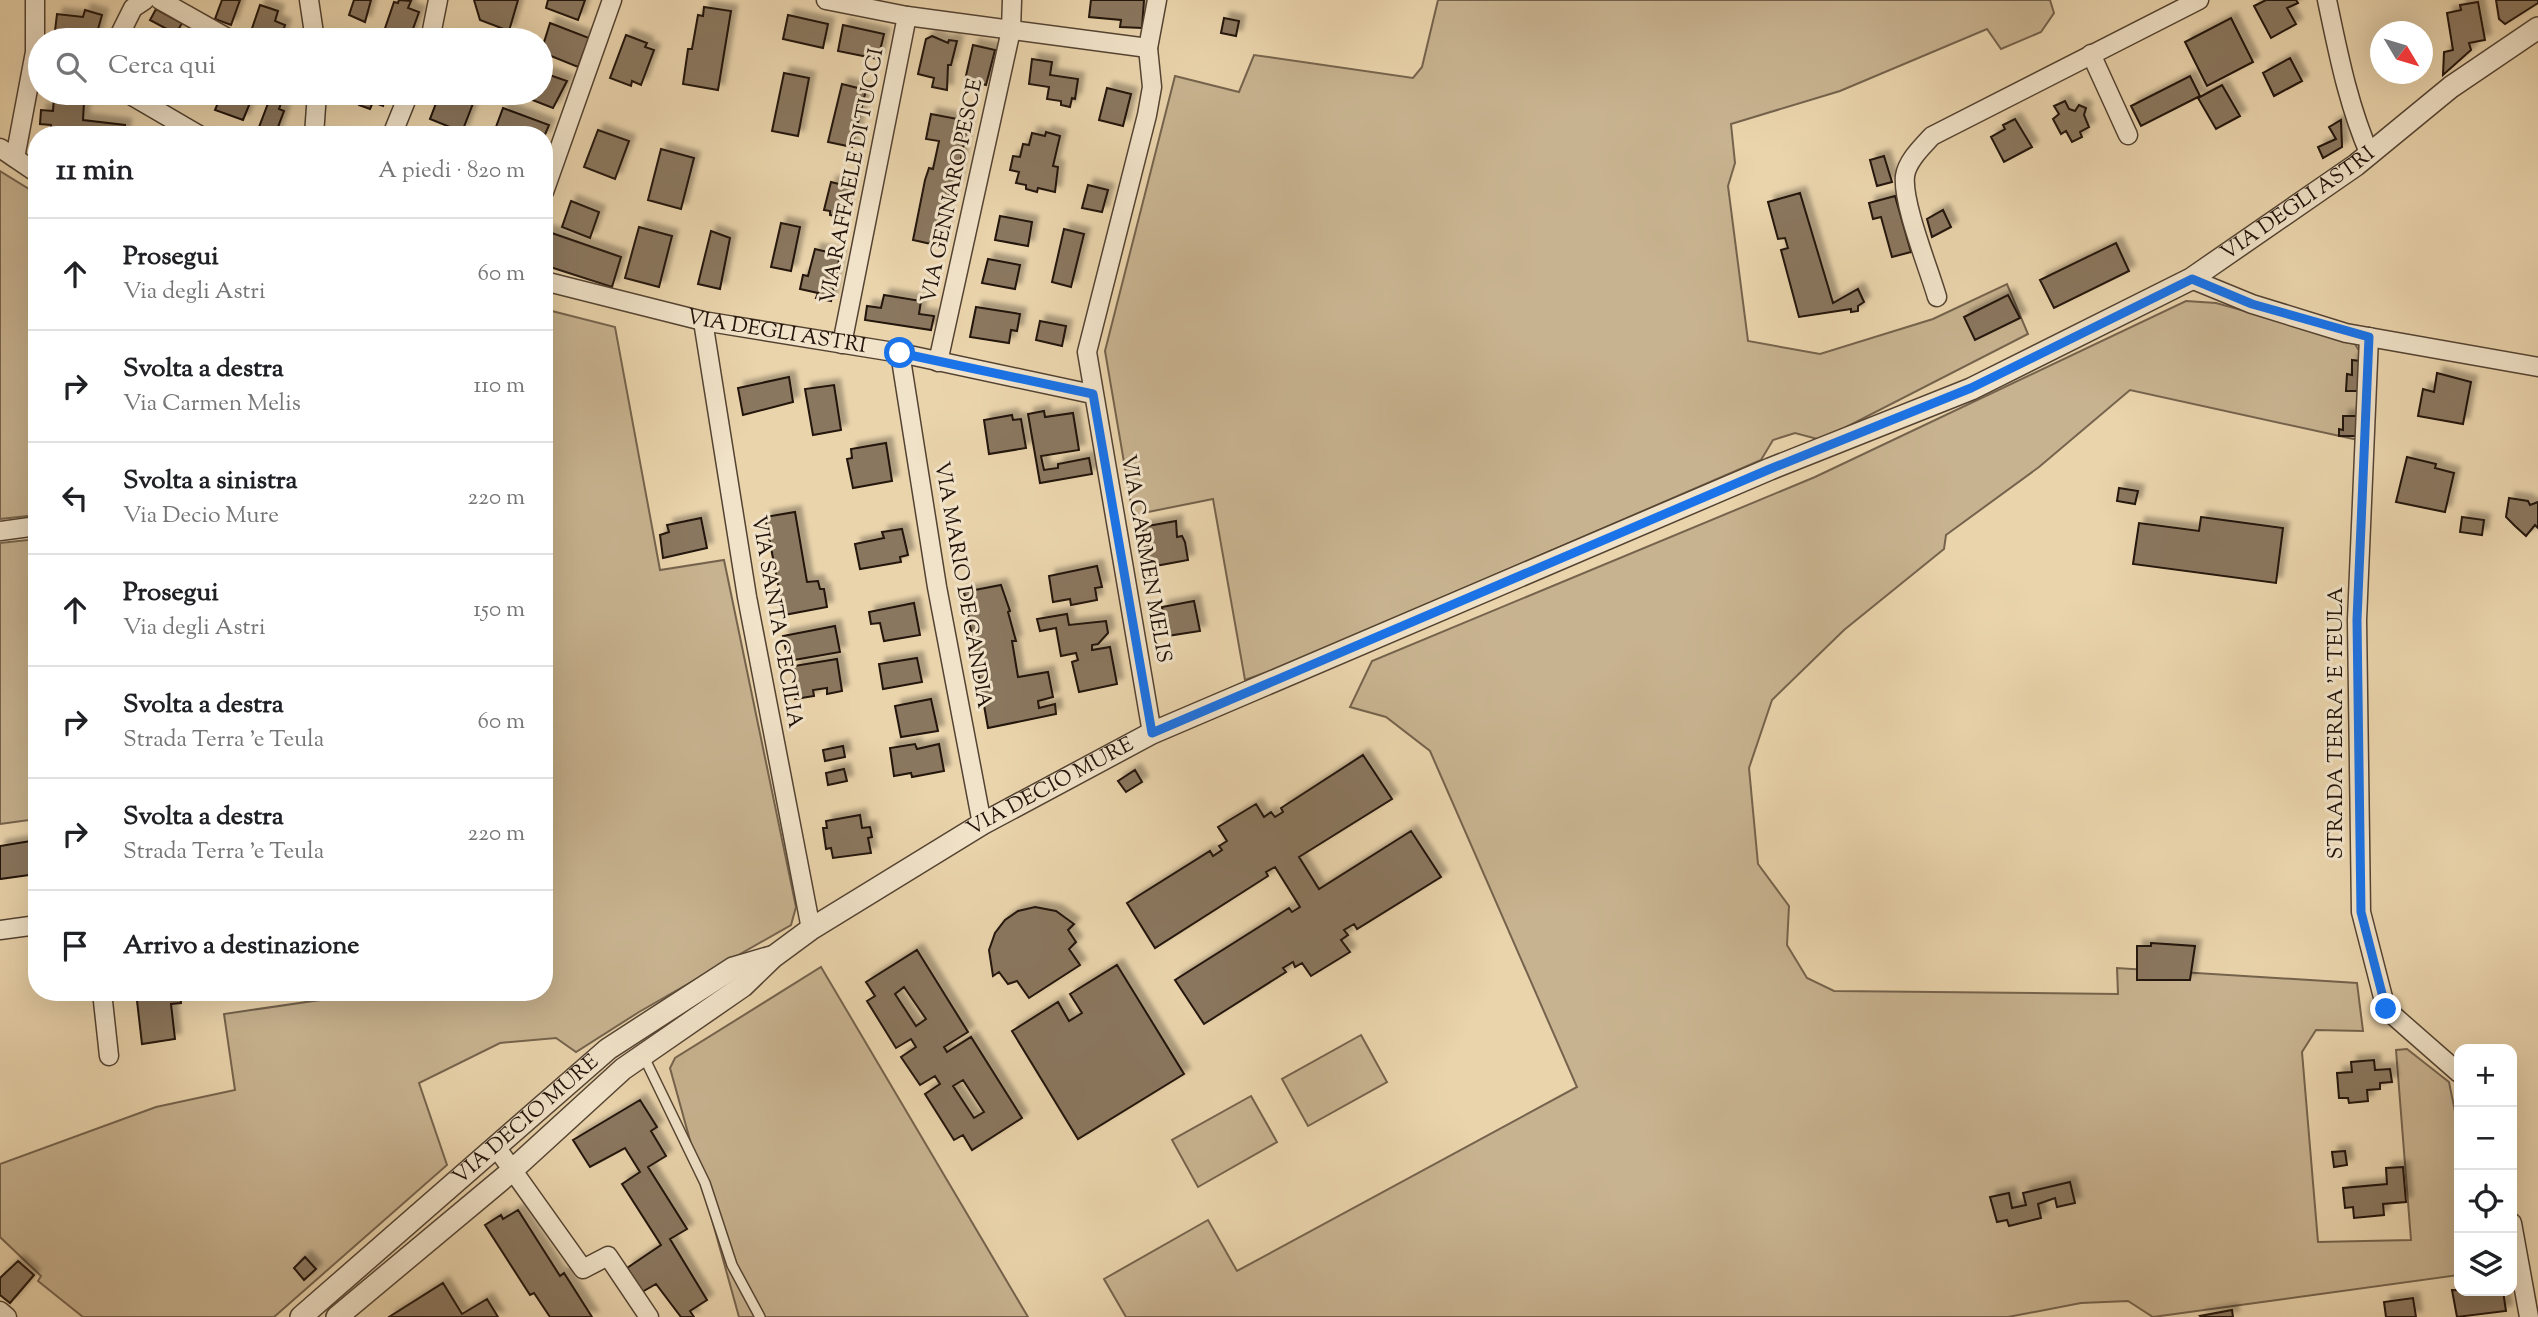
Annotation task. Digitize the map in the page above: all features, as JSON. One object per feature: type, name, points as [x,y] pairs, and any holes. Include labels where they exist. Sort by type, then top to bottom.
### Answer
[{"type":"street","points":[[35,0],[37,28]]},
{"type":"street","points":[[123,28],[133,8],[145,0]]},
{"type":"street","points":[[160,0],[210,28]]},
{"type":"street","points":[[309,0],[313,28]]},
{"type":"street","points":[[432,28],[438,0]]},
{"type":"street","points":[[553,167],[612,0]]},
{"type":"street","points":[[826,0],[879,5],[908,16],[1148,48]]},
{"type":"street","name":"VIA GENNARO PESCE","points":[[938,362],[1011,30],[1012,0]]},
{"type":"street","name":"VIA CARMEN MELIS","points":[[1152,733],[1087,352],[1147,115],[1152,87],[1148,48],[1157,0]]},
{"type":"street","points":[[1937,297],[1907,195],[1905,176],[1912,159],[1932,136],[2199,0]]},
{"type":"street","points":[[2327,0],[2342,70],[2360,132],[2370,155]]},
{"type":"street","name":"VIA RAFFAELE DI TUCCI","points":[[842,344],[908,16]]},
{"type":"street","name":"VIA DEGLI ASTRI","points":[[1770,469],[1971,388],[2192,279],[2370,155],[2451,87],[2538,27]]},
{"type":"street","points":[[2091,54],[2128,135]]},
{"type":"street","points":[[28,87],[8,153],[28,167]]},
{"type":"street","points":[[148,105],[184,126]]},
{"type":"street","points":[[315,126],[316,105]]},
{"type":"street","points":[[396,126],[404,105]]},
{"type":"street","points":[[2192,279],[2252,304],[2369,337],[2538,367]]},
{"type":"street","name":"VIA DEGLI ASTRI","points":[[553,283],[703,321],[900,353],[1093,394]]},
{"type":"street","name":"VIA SANTA CECILIA","points":[[703,321],[747,597],[811,929]]},
{"type":"street","name":"STRADA TERRA 'E TEULA","points":[[2369,337],[2357,620],[2361,912],[2386,1009],[2454,1069]]},
{"type":"street","name":"VIA MARIO DE CANDIA","points":[[900,353],[937,587],[982,824]]},
{"type":"street","name":"VIA DECIO MURE","points":[[337,1317],[511,1170],[623,1069],[743,986],[774,957],[811,929],[982,824],[1152,733],[1770,469]]},
{"type":"street","points":[[0,531],[28,527]]},
{"type":"street","points":[[0,930],[28,926]]},
{"type":"street","name":"VIA DECIO MURE","points":[[301,1317],[608,1049],[733,968],[774,957]]},
{"type":"street","points":[[103,1001],[109,1056]]},
{"type":"street","points":[[496,1147],[583,1269],[608,1256],[649,1317]]},
{"type":"street","points":[[2514,1233],[2529,1317]]},
{"type":"street","points":[[0,1311],[7,1317]]},
{"type":"lane","points":[[643,1055],[705,1183],[732,1265],[760,1317]]},
{"type":"shaded area","points":[[1438,0],[2050,0],[2054,13],[2041,32],[2001,49],[1987,29],[1840,91],[1731,124],[1735,163],[1728,186],[1748,341],[1820,354],[1933,319],[2007,284],[2028,334],[1821,440],[1795,433],[1773,440],[1761,460],[1286,665],[1245,680],[1213,499],[1133,515],[1105,351],[1175,76],[1239,92],[1254,55],[1413,78],[1422,67]]},
{"type":"shaded area","points":[[0,171],[28,188],[28,516],[0,519]]},
{"type":"shaded area","points":[[2186,301],[2216,303],[2353,341],[2360,352],[2358,440],[2130,390],[2039,467],[1946,535],[1944,549],[1844,630],[1772,700],[1749,768],[1758,864],[1789,906],[1787,945],[1807,978],[1834,991],[2118,994],[2117,968],[2357,983],[2363,1031],[2316,1030],[2302,1052],[2318,1242],[2411,1240],[2396,1050],[2407,1049],[2449,1082],[2454,1106],[2454,1276],[2153,1317],[2128,1301],[2081,1303],[2008,1317],[1126,1317],[1104,1279],[1208,1220],[1237,1271],[1577,1087],[1430,751],[1386,717],[1350,707],[1372,661],[1815,477]]},
{"type":"shaded area","points":[[553,311],[615,327],[660,570],[724,560],[796,907],[791,925],[639,1012],[576,1052],[556,1038],[500,1043],[419,1083],[447,1165],[274,1317],[83,1317],[38,1281],[41,1276],[0,1237],[0,1164],[156,1107],[235,1090],[224,1014],[313,1001],[553,1001]]},
{"type":"shaded area","points":[[28,540],[28,820],[0,824],[0,543]]},
{"type":"shaded area","points":[[821,967],[1028,1317],[739,1317],[670,1068],[675,1058]]},
{"type":"shaded area","points":[[1361,1035],[1387,1082],[1308,1126],[1282,1079]]},
{"type":"shaded area","points":[[1251,1096],[1277,1142],[1198,1187],[1172,1140]]},
{"type":"building","points":[[222,0],[240,0],[231,25],[215,19]]},
{"type":"building","points":[[354,0],[371,0],[365,22],[349,15]]},
{"type":"building","points":[[399,0],[411,1],[408,8],[419,12],[413,28],[385,28],[394,2],[398,3]]},
{"type":"building","points":[[474,0],[518,0],[510,28],[501,28],[480,20]]},
{"type":"building","points":[[548,0],[585,0],[578,20],[546,8]]},
{"type":"building","points":[[1091,0],[1144,0],[1142,28],[1120,27],[1121,20],[1089,17]]},
{"type":"building","points":[[2266,0],[2296,0],[2298,3],[2287,8],[2296,24],[2271,38],[2254,6]]},
{"type":"building","points":[[2496,0],[2538,0],[2538,3],[2505,24],[2499,19]]},
{"type":"building","points":[[2478,2],[2485,40],[2469,43],[2471,50],[2443,75],[2444,52],[2453,50],[2447,13],[2461,10],[2460,5]]},
{"type":"building","points":[[260,5],[278,11],[275,21],[285,25],[284,28],[252,28]]},
{"type":"building","points":[[704,7],[731,11],[718,90],[683,84],[688,49],[692,49],[698,15],[703,16]]},
{"type":"building","points":[[156,9],[182,23],[179,28],[165,28],[150,20]]},
{"type":"building","points":[[85,10],[102,15],[98,28],[55,28],[57,14],[83,17]]},
{"type":"building","points":[[788,15],[828,24],[823,48],[783,39]]},
{"type":"building","points":[[1224,18],[1239,21],[1236,36],[1221,33]]},
{"type":"building","points":[[2231,18],[2253,62],[2207,86],[2185,42]]},
{"type":"building","points":[[550,23],[589,38],[578,67],[553,57],[553,28],[548,28]]},
{"type":"building","points":[[843,25],[884,34],[878,59],[838,51]]},
{"type":"building","points":[[626,35],[647,43],[645,47],[654,50],[641,85],[632,81],[631,86],[610,78]]},
{"type":"building","points":[[932,36],[948,43],[949,40],[957,41],[951,65],[948,65],[947,90],[932,87],[934,78],[918,74],[926,39]]},
{"type":"building","points":[[973,45],[995,50],[986,85],[965,80]]},
{"type":"building","points":[[2290,58],[2302,81],[2274,96],[2263,73]]},
{"type":"building","points":[[1032,59],[1052,62],[1050,75],[1078,79],[1075,99],[1072,98],[1070,107],[1061,105],[1061,101],[1047,99],[1049,87],[1029,84]]},
{"type":"building","points":[[784,73],[809,78],[798,136],[772,131]]},
{"type":"building","points":[[553,76],[567,81],[553,108],[545,105],[553,105]]},
{"type":"building","points":[[2190,76],[2200,96],[2141,126],[2131,106]]},
{"type":"building","points":[[842,84],[866,90],[852,147],[828,142]]},
{"type":"building","points":[[2222,85],[2240,116],[2216,129],[2198,98]]},
{"type":"building","points":[[1107,88],[1131,94],[1123,126],[1099,120]]},
{"type":"building","points":[[2065,101],[2069,109],[2075,111],[2079,105],[2086,108],[2084,115],[2089,127],[2080,132],[2082,137],[2072,142],[2066,131],[2061,134],[2053,119],[2059,114],[2054,106]]},
{"type":"building","points":[[53,105],[84,105],[83,120],[125,126],[40,124],[41,110],[53,111]]},
{"type":"building","points":[[217,105],[249,105],[243,120],[215,110]]},
{"type":"building","points":[[267,105],[280,105],[279,109],[284,111],[278,126],[259,126]]},
{"type":"building","points":[[435,105],[472,105],[464,126],[447,126],[430,119]]},
{"type":"building","points":[[503,108],[549,125],[549,126],[496,126]]},
{"type":"building","points":[[931,114],[968,121],[956,186],[951,186],[940,246],[913,240],[925,180],[929,168],[933,169],[939,141],[926,139]]},
{"type":"building","points":[[2015,119],[2032,147],[2004,162],[1991,137],[2005,129],[2003,125]]},
{"type":"building","points":[[2341,120],[2342,147],[2323,158],[2318,147],[2336,139],[2329,127]]},
{"type":"building","points":[[598,130],[629,141],[615,179],[584,167]]},
{"type":"building","points":[[1046,132],[1060,136],[1053,166],[1058,167],[1055,192],[1038,188],[1037,192],[1026,189],[1026,185],[1016,183],[1019,172],[1010,170],[1013,156],[1020,157],[1023,144],[1029,145],[1032,133],[1045,136]]},
{"type":"building","points":[[661,149],[694,158],[681,209],[648,200]]},
{"type":"building","points":[[1884,156],[1892,182],[1877,186],[1870,160]]},
{"type":"building","points":[[831,182],[851,187],[843,218],[830,215],[830,211],[824,210]]},
{"type":"building","points":[[1088,185],[1108,190],[1102,212],[1082,208]]},
{"type":"building","points":[[1800,193],[1833,303],[1858,289],[1864,302],[1858,306],[1858,311],[1851,312],[1851,309],[1799,317],[1781,250],[1788,248],[1785,238],[1778,239],[1768,202]]},
{"type":"building","points":[[1895,196],[1911,252],[1892,257],[1881,217],[1873,219],[1869,203]]},
{"type":"building","points":[[571,201],[599,212],[590,238],[562,227]]},
{"type":"building","points":[[1943,210],[1951,227],[1932,237],[1927,219]]},
{"type":"building","points":[[1000,216],[1032,222],[1028,246],[995,240]]},
{"type":"building","points":[[781,223],[800,227],[791,271],[771,267]]},
{"type":"building","points":[[639,227],[672,236],[659,287],[625,278]]},
{"type":"building","points":[[1064,229],[1084,234],[1071,287],[1052,282]]},
{"type":"building","points":[[711,231],[730,238],[720,289],[698,284]]},
{"type":"building","points":[[553,233],[621,257],[612,287],[553,268]]},
{"type":"building","points":[[2116,243],[2129,271],[2054,308],[2040,280]]},
{"type":"building","points":[[815,249],[840,255],[831,301],[816,298],[818,293],[800,289],[803,275],[808,276]]},
{"type":"building","points":[[988,259],[1020,265],[1015,289],[982,283]]},
{"type":"building","points":[[884,295],[921,301],[919,314],[934,316],[931,330],[865,320],[867,306],[881,308]]},
{"type":"building","points":[[2008,295],[2020,318],[1975,340],[1964,317]]},
{"type":"building","points":[[976,307],[1020,314],[1017,331],[1011,330],[1009,343],[970,337]]},
{"type":"building","points":[[1040,321],[1066,326],[1062,346],[1036,340]]},
{"type":"building","points":[[2352,360],[2360,361],[2359,391],[2346,391],[2347,374],[2352,375]]},
{"type":"building","points":[[2437,373],[2471,382],[2463,424],[2418,416],[2423,389],[2434,392]]},
{"type":"building","points":[[789,377],[793,402],[743,415],[738,388]]},
{"type":"building","points":[[834,385],[841,430],[813,435],[805,389]]},
{"type":"building","points":[[1044,411],[1045,417],[1073,413],[1079,450],[1041,456],[1044,470],[1058,468],[1058,464],[1089,458],[1092,474],[1040,483],[1028,414]]},
{"type":"building","points":[[1012,415],[1013,420],[1021,419],[1026,448],[989,454],[984,420]]},
{"type":"building","points":[[2343,416],[2357,416],[2356,436],[2339,436],[2339,429],[2343,430]]},
{"type":"building","points":[[886,443],[892,481],[853,488],[847,459],[852,458],[851,449]]},
{"type":"building","points":[[2407,457],[2436,464],[2435,468],[2454,473],[2445,512],[2396,502]]},
{"type":"building","points":[[2119,488],[2138,491],[2135,504],[2117,501]]},
{"type":"building","points":[[2509,498],[2528,501],[2530,505],[2538,502],[2538,528],[2535,525],[2526,536],[2506,517]]},
{"type":"building","points":[[795,512],[807,582],[818,581],[820,589],[824,589],[827,607],[784,615],[765,517]]},
{"type":"building","points":[[2201,517],[2283,528],[2276,583],[2133,564],[2139,523],[2199,531]]},
{"type":"building","points":[[2462,517],[2484,520],[2482,535],[2460,532]]},
{"type":"building","points":[[701,518],[707,548],[663,558],[660,535],[669,532],[667,525]]},
{"type":"building","points":[[1176,521],[1177,537],[1182,536],[1185,542],[1188,560],[1150,567],[1145,547],[1149,546],[1142,527]]},
{"type":"building","points":[[902,529],[908,555],[900,557],[901,562],[860,569],[855,544],[884,538],[882,532]]},
{"type":"building","points":[[1097,566],[1102,587],[1095,588],[1097,600],[1071,605],[1070,599],[1053,602],[1049,576]]},
{"type":"building","points":[[1001,585],[1016,641],[1012,641],[1018,677],[1048,672],[1053,697],[1038,701],[1039,708],[1055,704],[1056,714],[988,728],[964,592]]},
{"type":"building","points":[[1194,601],[1200,631],[1167,636],[1162,607]]},
{"type":"building","points":[[914,603],[920,635],[884,641],[880,623],[871,624],[869,612]]},
{"type":"building","points":[[1067,614],[1069,625],[1106,621],[1108,633],[1098,644],[1092,645],[1092,650],[1110,647],[1117,684],[1079,692],[1072,662],[1078,660],[1076,653],[1061,656],[1056,628],[1040,631],[1037,619]]},
{"type":"building","points":[[835,626],[840,652],[788,661],[783,636]]},
{"type":"building","points":[[917,658],[922,682],[883,689],[879,664]]},
{"type":"building","points":[[837,659],[842,691],[827,694],[827,688],[813,690],[814,696],[795,699],[794,666]]},
{"type":"building","points":[[931,699],[938,731],[901,737],[895,706]]},
{"type":"building","points":[[915,744],[917,749],[939,744],[944,771],[912,777],[911,773],[894,776],[890,748]]},
{"type":"building","points":[[843,746],[845,757],[825,761],[823,750]]},
{"type":"building","points":[[1363,755],[1392,799],[1299,857],[1319,889],[1411,831],[1441,877],[1357,929],[1354,924],[1344,930],[1348,935],[1341,940],[1350,952],[1311,976],[1302,963],[1295,967],[1293,962],[1283,968],[1286,972],[1204,1024],[1175,980],[1289,908],[1292,912],[1300,907],[1275,867],[1266,872],[1268,876],[1155,948],[1127,903],[1210,851],[1213,856],[1222,850],[1219,846],[1227,841],[1218,827],[1256,804],[1264,817],[1271,812],[1275,817],[1283,812],[1281,808]]},
{"type":"building","points":[[844,769],[847,781],[828,785],[826,773]]},
{"type":"building","points":[[1135,770],[1142,782],[1126,792],[1118,781]]},
{"type":"building","points":[[860,815],[862,828],[870,827],[872,837],[868,838],[871,853],[833,858],[831,848],[826,849],[823,828],[827,828],[826,821]]},
{"type":"building","points":[[28,841],[28,875],[0,879],[0,846]]},
{"type":"building","points":[[1035,907],[1056,911],[1074,924],[1068,930],[1076,942],[1069,949],[1080,965],[1029,998],[1017,981],[1008,984],[999,972],[993,976],[989,950],[995,933],[1005,920],[1018,911]]},
{"type":"building","points":[[2151,943],[2195,946],[2190,980],[2137,980],[2137,946],[2151,946]]},
{"type":"building","points":[[917,950],[968,1032],[944,1047],[947,1052],[971,1037],[1022,1118],[972,1150],[963,1135],[954,1140],[925,1094],[940,1084],[935,1076],[920,1085],[901,1057],[916,1047],[911,1039],[896,1048],[867,1001],[875,996],[866,982]],"holes":[[[904,987],[926,1019],[916,1026],[895,994]],[[963,1080],[984,1112],[974,1118],[953,1086]]]},
{"type":"building","points":[[1117,965],[1184,1074],[1078,1139],[1012,1031],[1058,1002],[1069,1021],[1082,1013],[1070,994]]},
{"type":"building","points":[[137,1001],[181,1001],[171,1004],[175,1039],[142,1044]]},
{"type":"building","points":[[2374,1060],[2375,1070],[2390,1069],[2392,1082],[2380,1083],[2380,1089],[2367,1090],[2368,1101],[2349,1103],[2348,1098],[2339,1098],[2337,1073],[2352,1072],[2351,1062]]},
{"type":"building","points":[[640,1100],[657,1127],[651,1131],[666,1156],[648,1167],[687,1229],[670,1239],[707,1300],[690,1311],[694,1317],[681,1317],[656,1284],[642,1292],[627,1268],[661,1245],[622,1184],[640,1172],[625,1148],[590,1167],[573,1140]]},
{"type":"building","points":[[2345,1151],[2347,1165],[2334,1167],[2332,1152]]},
{"type":"building","points":[[2403,1167],[2406,1202],[2383,1204],[2384,1215],[2354,1218],[2353,1207],[2345,1208],[2343,1188],[2387,1184],[2386,1168]]},
{"type":"building","points":[[2070,1182],[2075,1203],[2057,1207],[2055,1198],[2038,1204],[2041,1218],[2009,1226],[2007,1220],[1997,1222],[1990,1197],[2009,1193],[2012,1208],[2026,1205],[2023,1193]]},
{"type":"building","points":[[518,1210],[560,1276],[564,1273],[592,1317],[550,1317],[534,1293],[530,1295],[485,1225],[501,1215],[503,1219]]},
{"type":"building","points":[[305,1257],[316,1269],[304,1280],[294,1268]]},
{"type":"building","points":[[18,1261],[34,1275],[10,1303],[0,1295],[0,1278]]},
{"type":"building","points":[[443,1283],[462,1314],[487,1299],[498,1317],[389,1317]]},
{"type":"building","points":[[2452,1290],[2454,1296],[2504,1296],[2506,1311],[2457,1317]]},
{"type":"building","points":[[2413,1298],[2416,1317],[2386,1317],[2384,1302]]},
{"type":"building","points":[[2232,1310],[2233,1317],[2200,1316]]},
{"type":"route","points":[[900,353],[1093,394],[1152,733],[1770,469],[1971,388],[2192,279],[2252,304],[2346,333],[2369,337],[2357,620],[2361,912],[2386,1009]]}]
